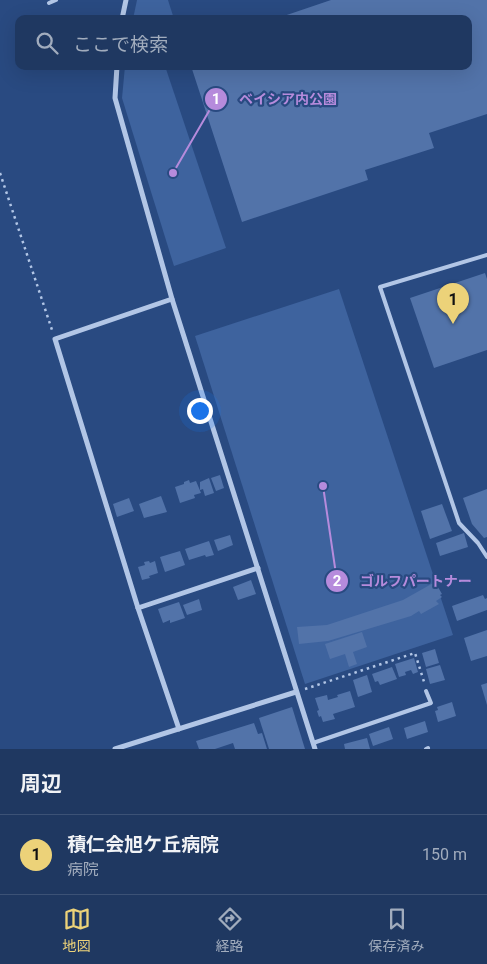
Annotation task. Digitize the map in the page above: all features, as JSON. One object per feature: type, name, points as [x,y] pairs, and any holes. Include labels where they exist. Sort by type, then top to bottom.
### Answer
[{"type":"street","points":[[123,15],[126,0]]},
{"type":"street","points":[[117,70],[115,98],[172,299],[314,746]]},
{"type":"street","points":[[172,299],[55,339],[138,608],[179,729]]},
{"type":"street","points":[[138,608],[258,568]]},
{"type":"street","points":[[115,749],[296,692]]},
{"type":"lane","points":[[49,3],[56,0]]},
{"type":"lane","points":[[487,255],[380,287],[459,523],[478,543],[487,556]]},
{"type":"lane","points":[[314,746],[431,703],[426,691]]},
{"type":"path","points":[[0,173],[55,339]]},
{"type":"path","points":[[303,689],[415,653],[426,691]]},
{"type":"shaded area","points":[[137,0],[168,0],[173,15],[134,15]]},
{"type":"shaded area","points":[[125,70],[166,70],[226,248],[174,266],[122,98]]},
{"type":"shaded area","points":[[339,289],[453,635],[305,684],[195,336]]},
{"type":"building","points":[[331,0],[487,0],[487,114],[429,133],[434,148],[365,170],[368,180],[242,222],[192,70],[472,70],[472,15],[287,15]]},
{"type":"building","points":[[485,273],[487,279],[487,350],[434,368],[410,298]]},
{"type":"building","points":[[220,475],[224,488],[216,491],[211,478]]},
{"type":"building","points":[[209,478],[214,493],[205,496],[203,489],[200,490],[200,482]]},
{"type":"building","points":[[189,480],[190,483],[196,481],[201,493],[194,495],[195,498],[180,503],[175,487]]},
{"type":"building","points":[[487,489],[487,537],[484,538],[472,524],[463,498]]},
{"type":"building","points":[[161,496],[167,512],[144,518],[139,504]]},
{"type":"building","points":[[129,498],[134,511],[117,517],[113,504]]},
{"type":"building","points":[[442,504],[452,531],[430,539],[421,511]]},
{"type":"building","points":[[464,533],[468,547],[440,556],[436,543]]},
{"type":"building","points":[[230,535],[233,545],[218,551],[214,540]]},
{"type":"building","points":[[209,541],[214,555],[206,557],[205,555],[189,560],[185,549]]},
{"type":"building","points":[[180,551],[185,565],[165,572],[160,557]]},
{"type":"building","points":[[149,561],[150,563],[155,561],[158,573],[142,580],[138,567],[145,565],[144,562]]},
{"type":"building","points":[[251,580],[256,594],[238,600],[233,587]]},
{"type":"building","points":[[435,582],[442,594],[440,595],[442,597],[436,601],[439,604],[421,614],[419,611],[411,616],[328,641],[299,644],[297,627],[327,625],[403,600]]},
{"type":"building","points":[[483,595],[485,599],[487,598],[487,610],[457,621],[452,606]]},
{"type":"building","points":[[199,599],[202,610],[187,615],[183,605]]},
{"type":"building","points":[[179,602],[185,618],[170,623],[170,620],[163,623],[158,609]]},
{"type":"building","points":[[487,630],[487,656],[471,661],[464,638]]},
{"type":"building","points":[[362,632],[367,647],[353,652],[357,664],[349,667],[345,654],[330,659],[325,644]]},
{"type":"building","points":[[435,649],[439,663],[426,667],[422,653]]},
{"type":"building","points":[[414,658],[418,672],[413,674],[411,670],[405,672],[406,675],[399,677],[395,664]]},
{"type":"building","points":[[440,665],[445,680],[430,684],[426,669]]},
{"type":"building","points":[[392,667],[397,679],[380,685],[378,681],[375,682],[372,674]]},
{"type":"building","points":[[367,675],[372,692],[358,697],[353,680]]},
{"type":"building","points":[[487,683],[487,705],[481,685]]},
{"type":"building","points":[[350,691],[355,707],[333,714],[335,719],[323,722],[317,711],[319,710],[315,698],[327,695],[328,700]]},
{"type":"building","points":[[452,702],[456,716],[438,722],[435,711],[438,710],[437,707]]},
{"type":"building","points":[[292,707],[305,749],[269,749],[259,718]]},
{"type":"building","points":[[425,721],[428,732],[407,739],[404,728]]},
{"type":"building","points":[[254,723],[258,734],[262,733],[267,749],[235,749],[233,743],[215,749],[199,749],[196,741]]},
{"type":"building","points":[[389,727],[393,739],[373,746],[369,734]]},
{"type":"building","points":[[367,738],[370,749],[345,749],[344,744]]},
{"type":"place","name":"ベイシア内公園","points":[[173,173]]},
{"type":"place","name":"積仁会旭ケ丘病院","points":[[453,324]]},
{"type":"place","name":"ゴルフパートナー","points":[[323,486]]}]
